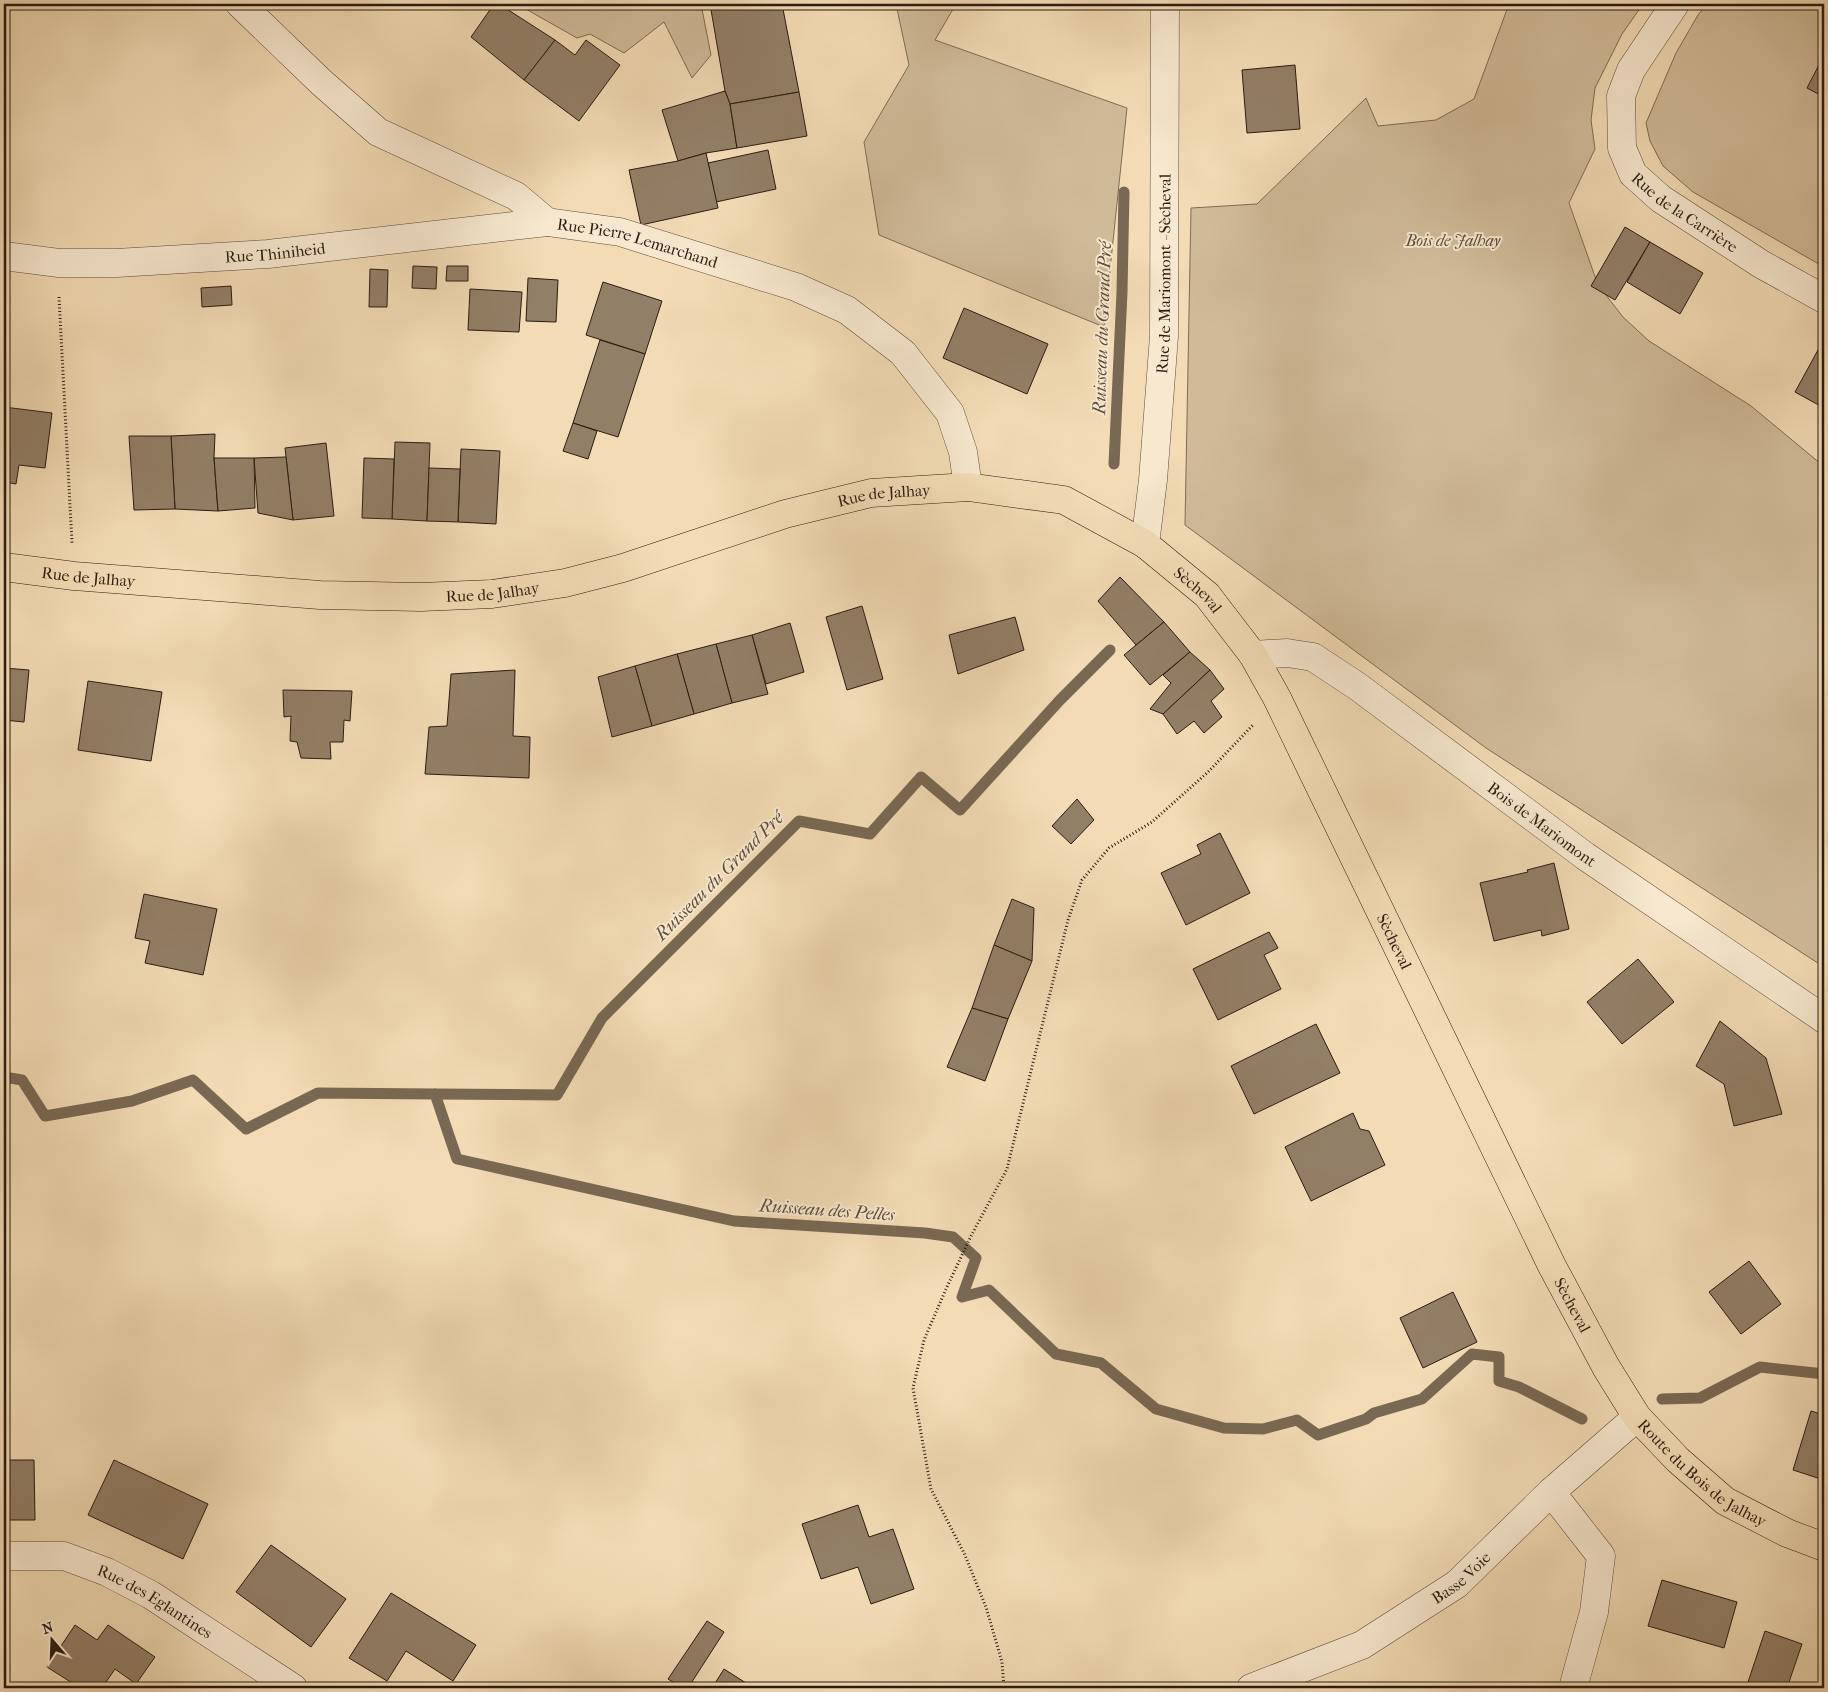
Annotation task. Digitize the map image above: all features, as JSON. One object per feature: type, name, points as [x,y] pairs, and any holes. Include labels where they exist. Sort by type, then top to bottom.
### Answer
[{"type":"main road","name":"Rue de Jalhay","points":[[4,567],[74,576],[320,595],[421,597],[492,594],[565,583],[624,568],[785,514],[871,493],[968,487],[1064,500],[1145,544]]},
{"type":"main road","name":"Sècheval","points":[[1145,544],[1207,595],[1253,655],[1278,698],[1552,1266],[1606,1368]]},
{"type":"main road","name":"Route du Bois de Jalhay","points":[[1606,1368],[1637,1417],[1678,1460],[1725,1501],[1787,1533],[1824,1548]]},
{"type":"street","name":"Rue Pierre Lemarchand","points":[[240,4],[321,82],[378,132],[516,196],[547,222],[620,232],[796,287],[847,310],[903,353],[950,413],[963,452],[968,487]]},
{"type":"street","name":"Rue de Mariomont - Sècheval","points":[[1145,544],[1153,480],[1164,336],[1165,4]]},
{"type":"street","name":"Rue de la Carrière","points":[[1675,4],[1631,70],[1621,96],[1622,148],[1633,174],[1669,205],[1761,264],[1824,299]]},
{"type":"street","name":"Rue Thiniheid","points":[[4,256],[68,263],[116,263],[259,254],[547,222]]},
{"type":"street","name":"Bois de Mariomont","points":[[1253,655],[1287,653],[1313,657],[1357,686],[1585,856],[1824,1018]]},
{"type":"street","name":"Basse Voie","points":[[1251,1688],[1362,1645],[1457,1584],[1551,1492],[1637,1417]]},
{"type":"street","points":[[1551,1492],[1601,1556],[1594,1612],[1573,1688]]},
{"type":"street","name":"Rue des Eglantines","points":[[4,1556],[64,1556],[107,1572],[151,1594],[293,1688]]},
{"type":"path","points":[[60,306],[74,576]]},
{"type":"path","points":[[1004,1688],[1002,1662],[986,1607],[964,1552],[931,1488],[913,1388],[924,1340],[962,1254],[1007,1169],[1068,920],[1082,880],[1109,848],[1152,822],[1208,772],[1278,698]]},
{"type":"green space","points":[[517,4],[701,4],[711,55],[692,78],[664,22],[624,53],[590,34],[577,38]]},
{"type":"green space","points":[[896,4],[956,4],[935,40],[1127,108],[1104,327],[879,235],[864,142],[909,65]]},
{"type":"green space","name":"Bois de Jalhay","points":[[1509,4],[1643,4],[1622,34],[1595,88],[1591,120],[1595,149],[1569,203],[1598,285],[1623,317],[1649,341],[1751,406],[1821,464],[1824,461],[1824,967],[1486,748],[1185,525],[1191,208],[1257,204],[1366,98],[1378,126],[1436,120],[1474,99]]},
{"type":"green space","points":[[1707,4],[1824,4],[1824,267],[1693,192],[1663,166],[1650,141],[1646,123],[1676,53],[1698,15]]},
{"type":"building","points":[[494,4],[499,4],[555,40],[524,80],[471,37]]},
{"type":"building","points":[[710,4],[782,4],[799,92],[730,104],[725,91]]},
{"type":"building","points":[[555,40],[575,55],[586,40],[620,65],[579,121],[524,80]]},
{"type":"building","points":[[1822,59],[1824,60],[1824,97],[1807,88]]},
{"type":"building","points":[[1295,65],[1300,129],[1247,133],[1242,70]]},
{"type":"building","points":[[725,91],[730,104],[737,148],[706,153],[678,161],[662,110]]},
{"type":"building","points":[[799,92],[807,136],[737,148],[730,104]]},
{"type":"building","points":[[768,150],[776,189],[716,202],[708,163]]},
{"type":"building","points":[[706,153],[718,208],[641,225],[629,170],[678,161]]},
{"type":"building","points":[[1625,227],[1650,242],[1615,300],[1591,286]]},
{"type":"building","points":[[1650,242],[1703,273],[1680,314],[1627,282]]},
{"type":"building","points":[[413,266],[437,267],[436,289],[412,288]]},
{"type":"building","points":[[447,266],[468,266],[468,281],[446,281]]},
{"type":"building","points":[[370,269],[388,270],[387,307],[369,307]]},
{"type":"building","points":[[528,278],[558,280],[556,322],[526,321]]},
{"type":"building","points":[[603,282],[662,301],[645,354],[586,335]]},
{"type":"building","points":[[231,286],[232,305],[202,307],[201,288]]},
{"type":"building","points":[[470,289],[522,292],[519,332],[468,330]]},
{"type":"building","points":[[964,308],[1048,344],[1027,394],[943,358]]},
{"type":"building","points":[[1824,339],[1824,408],[1795,392]]},
{"type":"building","points":[[600,340],[645,354],[618,437],[573,423]]},
{"type":"building","points":[[4,407],[52,413],[45,468],[19,465],[16,484],[4,482]]},
{"type":"building","points":[[573,423],[597,431],[588,459],[563,451]]},
{"type":"building","points":[[215,434],[214,458],[218,511],[175,509],[171,436]]},
{"type":"building","points":[[129,436],[171,436],[175,509],[134,510]]},
{"type":"building","points":[[395,442],[430,443],[427,521],[392,519]]},
{"type":"building","points":[[326,443],[334,516],[293,520],[285,448]]},
{"type":"building","points":[[461,449],[500,451],[496,524],[458,522]]},
{"type":"building","points":[[286,457],[293,520],[258,513],[254,458]]},
{"type":"building","points":[[214,458],[254,458],[255,508],[218,511]]},
{"type":"building","points":[[364,458],[394,459],[392,519],[362,518]]},
{"type":"building","points":[[429,468],[460,469],[458,522],[427,521]]},
{"type":"building","points":[[1120,577],[1164,622],[1136,645],[1098,601]]},
{"type":"building","points":[[862,606],[883,679],[847,690],[826,617]]},
{"type":"building","points":[[1015,617],[1024,650],[958,674],[949,635]]},
{"type":"building","points":[[1164,622],[1190,652],[1150,685],[1124,655]]},
{"type":"building","points":[[790,623],[804,672],[766,684],[752,635]]},
{"type":"building","points":[[752,635],[768,694],[732,703],[716,644]]},
{"type":"building","points":[[716,644],[732,703],[694,714],[677,654]]},
{"type":"building","points":[[1190,652],[1210,670],[1163,714],[1150,709],[1171,683],[1163,675]]},
{"type":"building","points":[[677,654],[694,714],[652,726],[635,666]]},
{"type":"building","points":[[635,666],[652,726],[612,737],[598,677]]},
{"type":"building","points":[[4,668],[29,670],[24,722],[4,720]]},
{"type":"building","points":[[515,670],[513,736],[530,737],[529,778],[425,774],[429,727],[447,726],[451,674]]},
{"type":"building","points":[[1210,670],[1224,689],[1211,701],[1222,717],[1204,733],[1194,721],[1177,734],[1163,714]]},
{"type":"building","points":[[88,681],[162,692],[151,761],[78,750]]},
{"type":"building","points":[[283,690],[352,691],[350,721],[344,720],[343,742],[330,742],[331,759],[301,758],[297,742],[290,741],[291,716],[284,717]]},
{"type":"building","points":[[1077,799],[1094,820],[1071,844],[1052,826]]},
{"type":"building","points":[[1220,833],[1250,893],[1186,925],[1161,873],[1201,854],[1197,845]]},
{"type":"building","points":[[1554,863],[1569,929],[1542,936],[1541,930],[1494,941],[1480,883],[1528,872],[1527,870]]},
{"type":"building","points":[[144,894],[217,909],[203,975],[145,963],[150,941],[135,938]]},
{"type":"building","points":[[1012,899],[1034,908],[1032,961],[994,945]]},
{"type":"building","points":[[1269,932],[1278,948],[1264,955],[1281,989],[1218,1020],[1193,969]]},
{"type":"building","points":[[994,945],[1032,961],[1008,1019],[972,1008]]},
{"type":"building","points":[[1638,959],[1674,1002],[1622,1044],[1587,1002]]},
{"type":"building","points":[[972,1008],[1008,1019],[985,1081],[947,1067]]},
{"type":"building","points":[[1720,1021],[1766,1058],[1782,1114],[1734,1126],[1724,1084],[1696,1066]]},
{"type":"building","points":[[1316,1024],[1340,1073],[1254,1114],[1231,1066]]},
{"type":"building","points":[[1353,1113],[1360,1129],[1369,1131],[1385,1165],[1311,1201],[1285,1147]]},
{"type":"building","points":[[1749,1261],[1781,1304],[1741,1334],[1709,1292]]},
{"type":"building","points":[[1453,1292],[1477,1342],[1423,1368],[1400,1318]]},
{"type":"building","points":[[1811,1411],[1824,1415],[1824,1480],[1793,1470]]},
{"type":"building","points":[[4,1460],[34,1460],[35,1520],[4,1520]]},
{"type":"building","points":[[114,1460],[208,1504],[183,1559],[88,1515]]},
{"type":"building","points":[[858,1505],[869,1537],[893,1529],[914,1589],[871,1604],[858,1567],[821,1579],[802,1524]]},
{"type":"building","points":[[271,1545],[346,1599],[311,1647],[236,1592]]},
{"type":"building","points":[[1662,1580],[1737,1602],[1724,1648],[1648,1626]]},
{"type":"building","points":[[391,1593],[476,1645],[453,1681],[406,1651],[387,1681],[349,1658]]},
{"type":"building","points":[[707,1621],[724,1632],[688,1688],[683,1688],[668,1679]]},
{"type":"building","points":[[75,1625],[97,1640],[108,1625],[155,1657],[136,1684],[115,1669],[102,1688],[80,1688],[47,1667]]},
{"type":"building","points":[[1765,1631],[1802,1644],[1787,1688],[1746,1688]]},
{"type":"building","points":[[724,1669],[746,1683],[742,1688],[712,1688]]},
{"type":"waterway","name":"Ruisseau du Grand Pré","points":[[1114,464],[1122,292],[1124,192]]},
{"type":"waterway","name":"Ruisseau du Grand Pré","points":[[435,1094],[557,1095],[602,1018],[799,821],[870,834],[921,777],[960,810],[1060,700],[1110,650]]},
{"type":"waterway","name":"Ruisseau des Pelles","points":[[4,1077],[22,1080],[45,1116],[132,1101],[193,1080],[246,1129],[318,1093],[435,1094],[457,1159],[734,1221],[925,1233],[953,1237],[976,1258],[962,1297],[989,1290],[1056,1354],[1101,1363],[1156,1409],[1224,1428],[1263,1429],[1297,1420],[1318,1435],[1366,1419],[1374,1413],[1422,1399],[1472,1354],[1499,1357],[1499,1381],[1519,1387],[1582,1419]]},
{"type":"waterway","name":"Ruisseau des Pelles","points":[[1662,1399],[1700,1398],[1760,1367],[1824,1374]]}]
